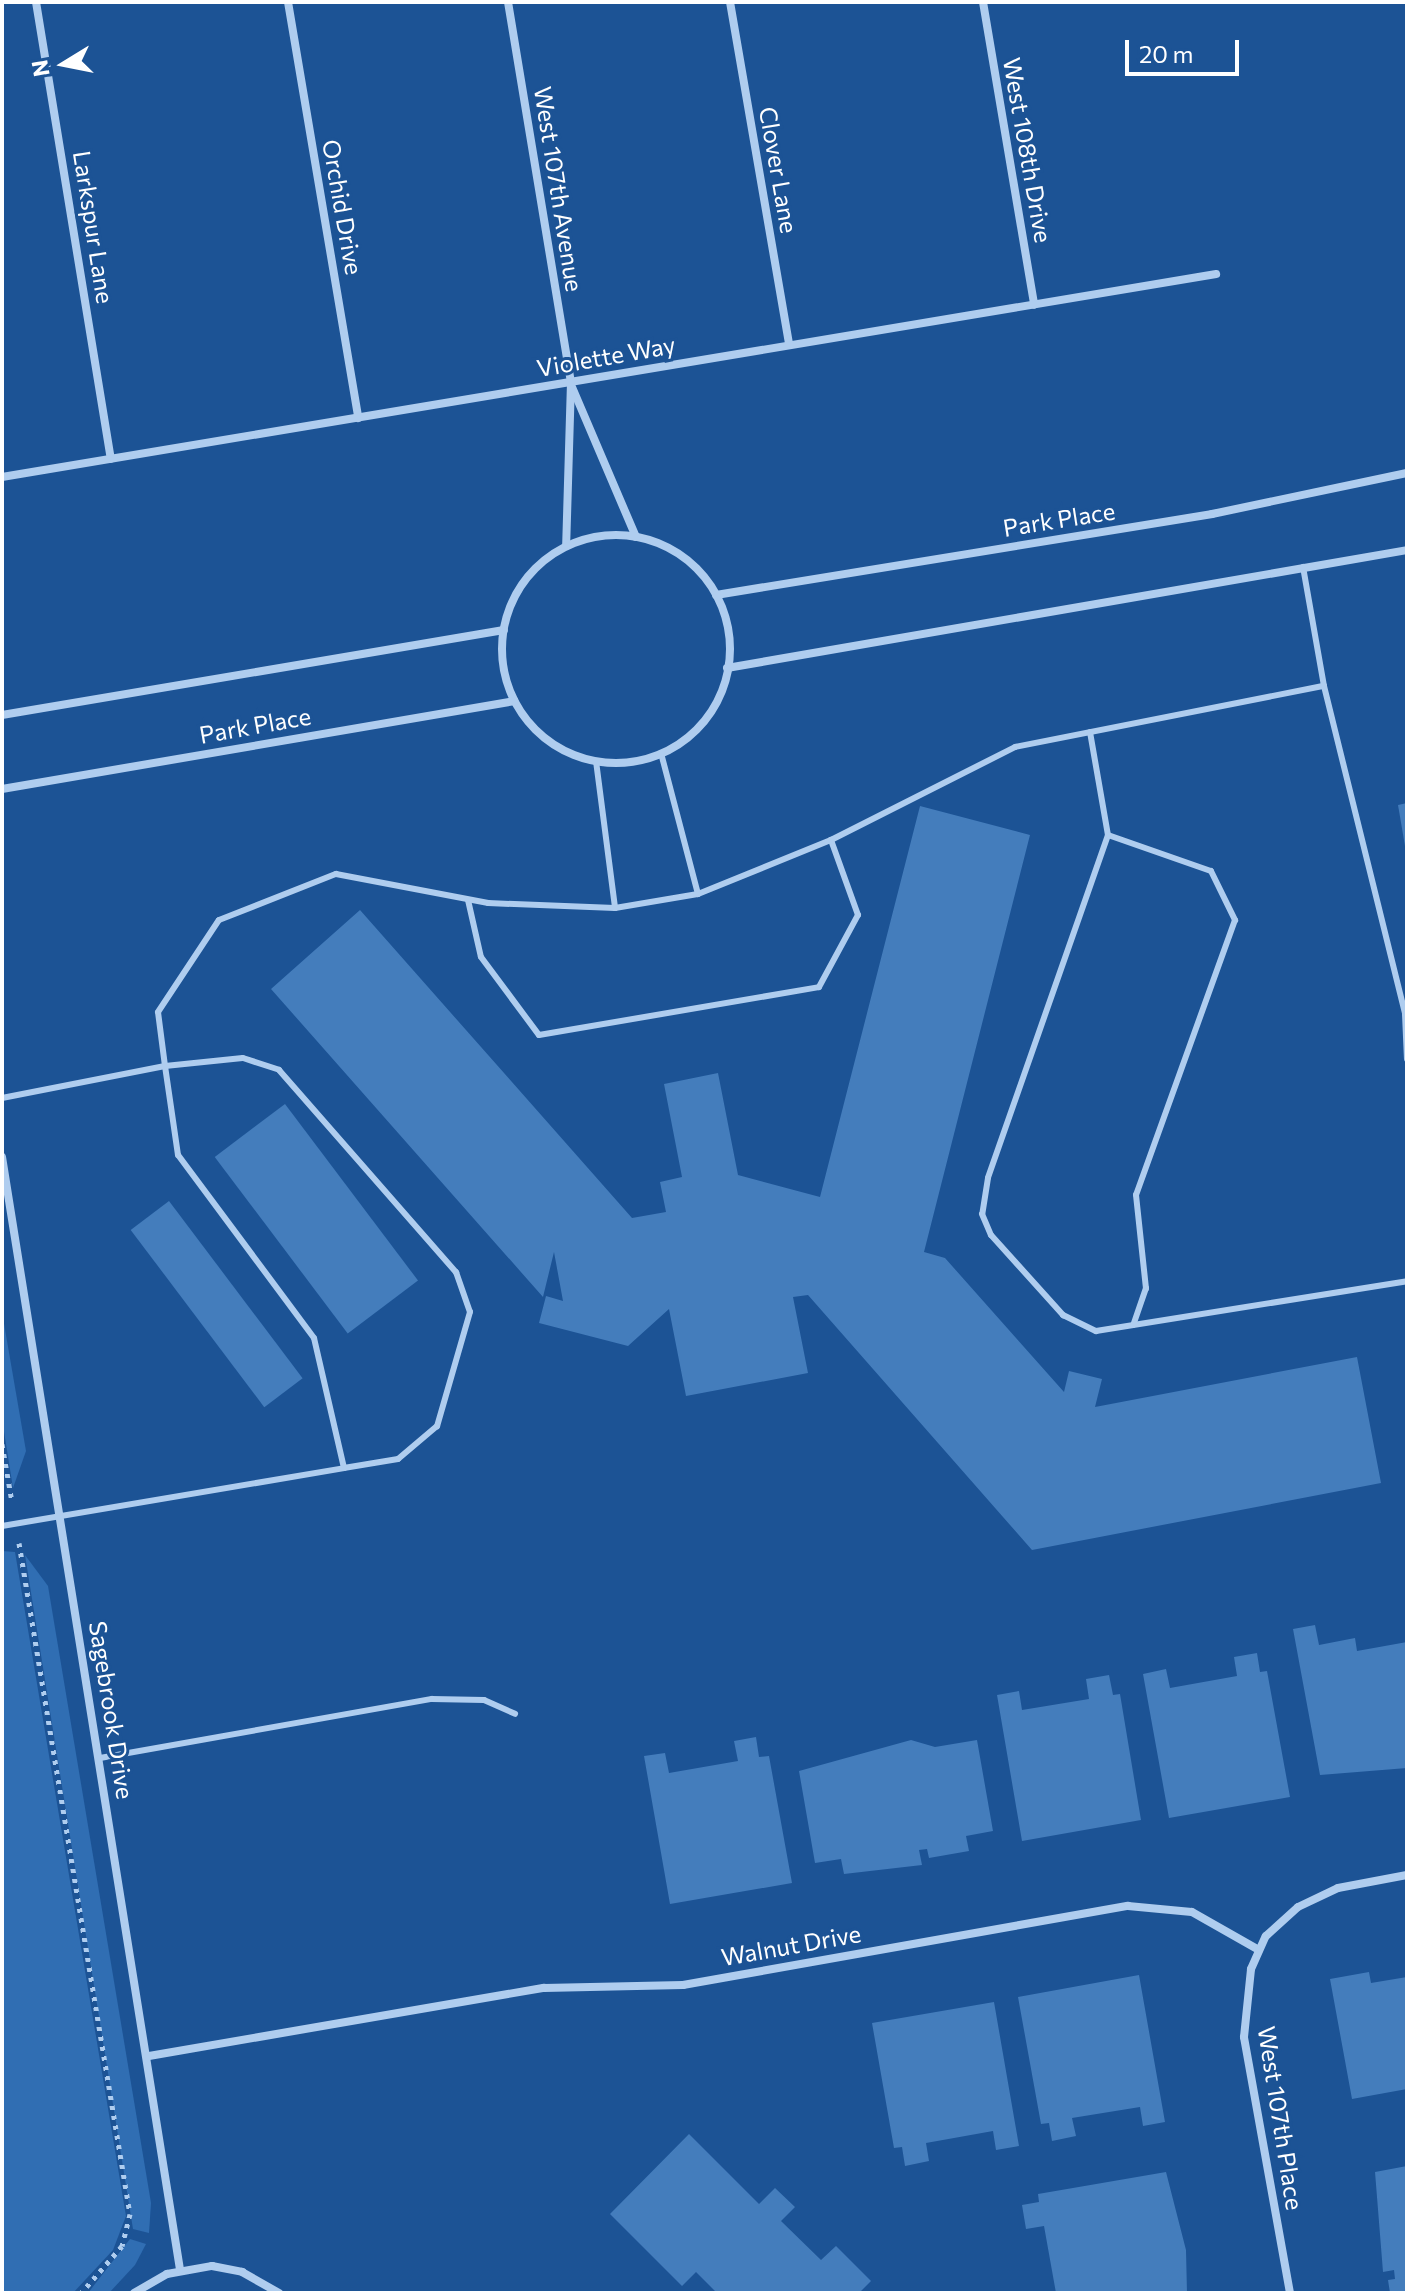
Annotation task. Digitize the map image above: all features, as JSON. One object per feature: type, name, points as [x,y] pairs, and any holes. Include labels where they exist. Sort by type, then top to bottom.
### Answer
[{"type":"street","name":"Larkspur Lane","points":[[36,2],[111,459]]},
{"type":"street","name":"Orchid Drive","points":[[288,2],[358,418]]},
{"type":"street","name":"West 107th Avenue","points":[[508,2],[571,382],[566,546]]},
{"type":"street","name":"Clover Lane","points":[[730,2],[789,345]]},
{"type":"street","name":"West 108th Drive","points":[[983,2],[1034,305]]},
{"type":"street","name":"Violette Way","points":[[2,477],[1216,274]]},
{"type":"street","name":"West 107th Avenue","points":[[571,382],[636,537]]},
{"type":"street","name":"Park Place","points":[[716,595],[1212,514],[1407,473]]},
{"type":"street","points":[[636,537],[688,561],[716,595],[727,626],[727,668],[701,724],[661,753],[596,761],[541,735],[515,701],[502,660],[504,630],[526,577],[566,546],[636,537]]},
{"type":"street","points":[[727,668],[1407,550]]},
{"type":"street","points":[[2,715],[504,630]]},
{"type":"street","name":"Park Place","points":[[2,789],[515,701]]},
{"type":"street","name":"Sagebrook Drive","points":[[2,1157],[149,2056],[180,2269]]},
{"type":"street","points":[[1259,1950],[1281,1921],[1317,1896],[1407,1875]]},
{"type":"street","name":"Walnut Drive","points":[[149,2056],[544,1988],[683,1985],[1128,1906],[1192,1912],[1259,1950]]},
{"type":"street","name":"West 107th Place","points":[[1259,1950],[1244,2037],[1290,2293]]},
{"type":"street","points":[[134,2293],[180,2269],[242,2272],[279,2293]]},
{"type":"lane","points":[[1303,567],[1324,686],[1406,1031],[1407,1059]]},
{"type":"lane","points":[[344,1468],[314,1338],[178,1155],[158,1012],[219,920],[336,874],[468,900],[615,908],[698,894],[831,840],[1015,747],[1324,686]]},
{"type":"lane","points":[[1090,732],[1108,835],[982,1214],[991,1235],[1063,1315],[1096,1331],[1407,1281]]},
{"type":"lane","points":[[661,753],[698,894]]},
{"type":"lane","points":[[596,761],[615,908]]},
{"type":"lane","points":[[1108,835],[1211,871],[1235,920],[1136,1195],[1146,1288],[1133,1325]]},
{"type":"lane","points":[[468,900],[481,957],[539,1035],[819,987],[858,915],[831,840]]},
{"type":"lane","points":[[2,1098],[165,1066],[243,1058],[279,1070],[456,1272],[470,1312],[437,1426],[398,1459],[2,1526]]},
{"type":"lane","points":[[100,1758],[432,1699],[484,1700],[515,1714]]},
{"type":"path","points":[[2,1444],[130,2214],[122,2246],[81,2293]]},
{"type":"shaded area","points":[[2,1312],[26,1451],[13,1488],[2,1419]]},
{"type":"shaded area","points":[[2,1551],[15,1552],[126,2216],[113,2250],[73,2293],[2,2293]]},
{"type":"shaded area","points":[[25,1555],[48,1586],[151,2203],[149,2233],[133,2229]]},
{"type":"shaded area","points":[[130,2239],[146,2244],[135,2265],[109,2293],[88,2293]]},
{"type":"building","points":[[1407,803],[1407,846],[1405,846],[1398,805]]},
{"type":"building","points":[[920,806],[1030,835],[924,1252],[945,1258],[1064,1392],[1069,1371],[1102,1379],[1095,1407],[1357,1357],[1381,1483],[1032,1550],[808,1295],[793,1297],[808,1373],[686,1396],[669,1309],[628,1346],[539,1323],[546,1296],[563,1301],[554,1252],[543,1297],[271,989],[360,910],[632,1218],[666,1212],[660,1182],[682,1177],[664,1084],[718,1073],[738,1175],[820,1197]]},
{"type":"building","points":[[285,1104],[418,1280],[348,1333],[215,1157]]},
{"type":"building","points":[[169,1201],[303,1378],[264,1407],[131,1230]]},
{"type":"building","points":[[1315,1625],[1319,1645],[1355,1638],[1357,1651],[1407,1642],[1407,1768],[1320,1775],[1293,1629]]},
{"type":"building","points":[[1257,1653],[1260,1672],[1267,1671],[1290,1797],[1169,1818],[1143,1674],[1166,1669],[1170,1688],[1237,1676],[1234,1657]]},
{"type":"building","points":[[1109,1675],[1113,1695],[1120,1694],[1141,1820],[1022,1841],[997,1695],[1019,1691],[1022,1710],[1089,1699],[1086,1679]]},
{"type":"building","points":[[756,1737],[759,1757],[769,1756],[792,1883],[670,1904],[644,1756],[665,1753],[669,1773],[738,1761],[734,1741]]},
{"type":"building","points":[[911,1740],[935,1747],[977,1740],[993,1831],[966,1836],[969,1851],[929,1858],[927,1849],[919,1850],[922,1865],[844,1874],[841,1859],[815,1863],[799,1771]]},
{"type":"building","points":[[1369,1972],[1371,1983],[1407,1977],[1407,2089],[1352,2099],[1330,1979]]},
{"type":"building","points":[[1139,1975],[1165,2122],[1143,2126],[1140,2107],[1072,2118],[1076,2136],[1052,2141],[1049,2123],[1041,2124],[1018,1997]]},
{"type":"building","points":[[994,2002],[1019,2146],[996,2150],[993,2131],[926,2143],[929,2161],[905,2166],[902,2147],[894,2148],[872,2023]]},
{"type":"building","points":[[689,2134],[759,2204],[775,2188],[795,2207],[781,2221],[821,2260],[836,2246],[871,2281],[859,2293],[717,2293],[696,2272],[682,2286],[610,2214]]},
{"type":"building","points":[[1407,2166],[1407,2293],[1390,2293],[1388,2280],[1395,2279],[1394,2270],[1383,2272],[1375,2172]]},
{"type":"building","points":[[1166,2172],[1186,2250],[1187,2293],[1056,2293],[1044,2226],[1026,2229],[1022,2205],[1039,2202],[1038,2194]]}]
